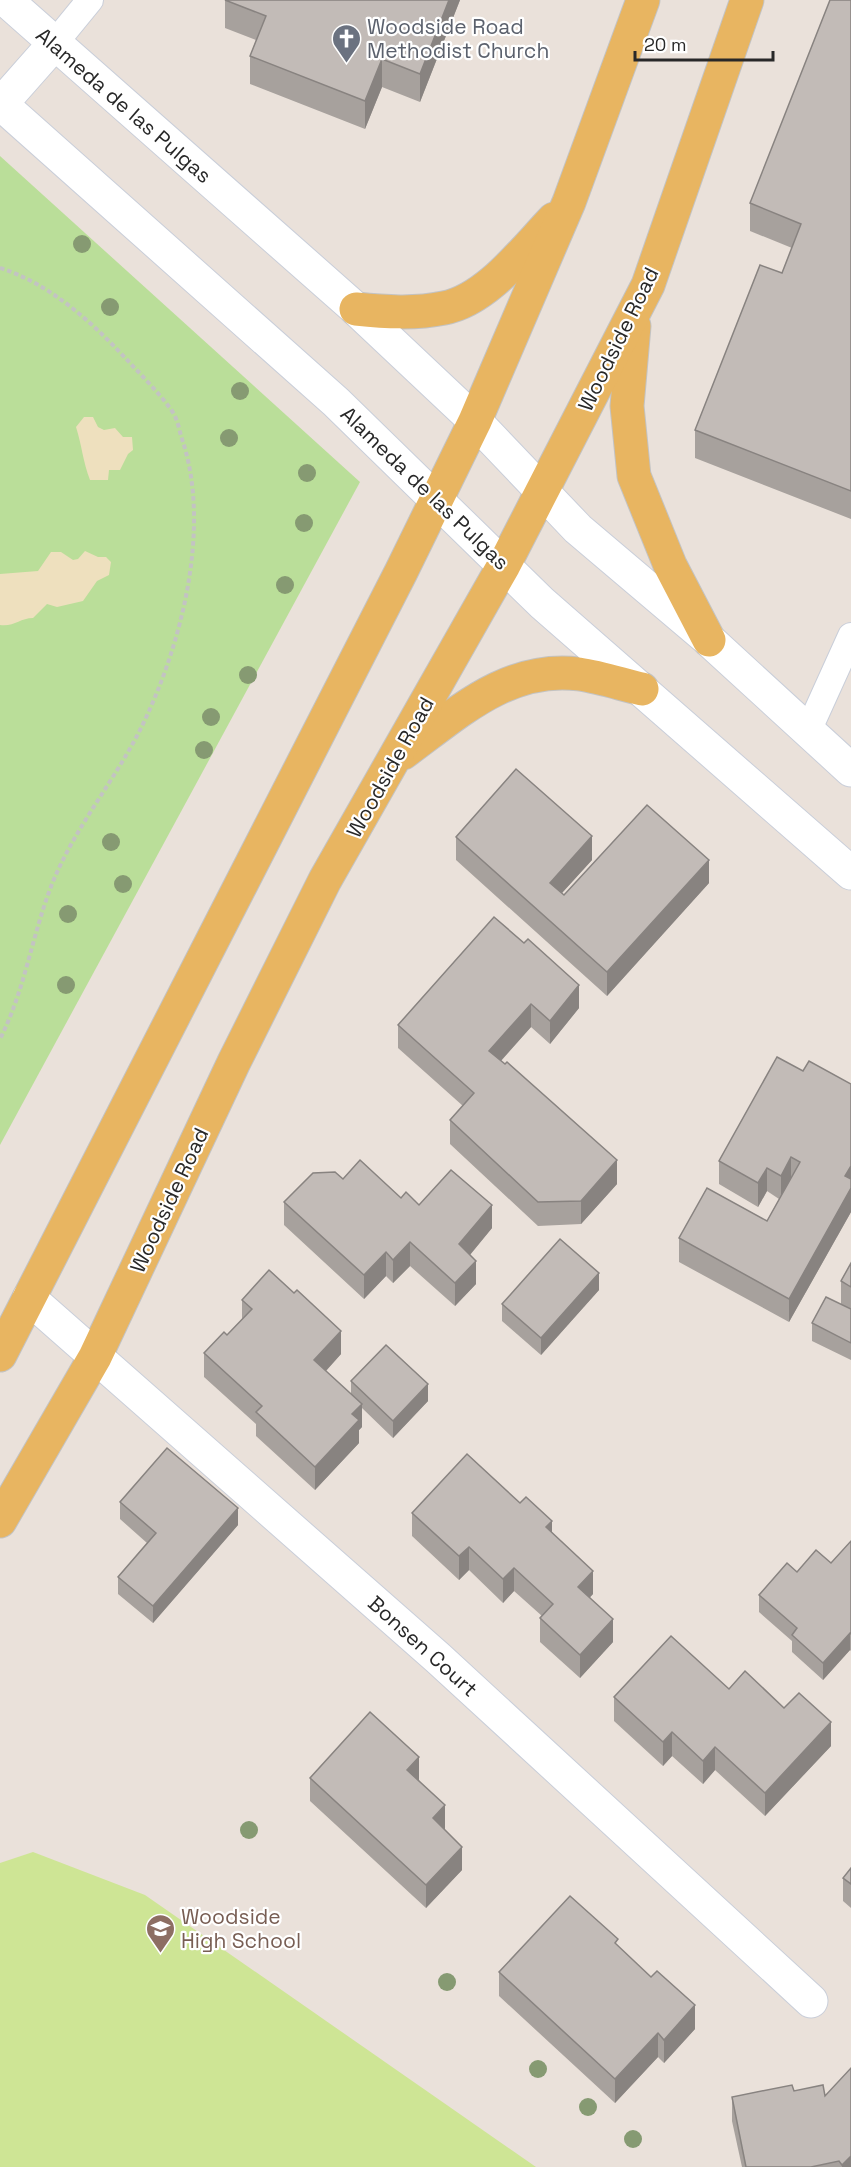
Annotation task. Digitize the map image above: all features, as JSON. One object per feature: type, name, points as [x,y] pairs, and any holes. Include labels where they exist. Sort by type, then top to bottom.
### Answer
[{"type":"main road","name":"Alameda de las Pulgas","points":[[6,0],[356,309],[475,421],[578,529],[709,640],[851,770]]},
{"type":"main road","points":[[0,1355],[437,501],[475,421],[569,202],[643,0]]},
{"type":"main road","name":"Woodside Road","points":[[0,1521],[95,1358],[234,1062],[325,880],[504,565],[648,285],[747,0]]},
{"type":"main road","points":[[1,104],[54,44]]},
{"type":"main road","name":"Alameda de las Pulgas","points":[[1,104],[336,402],[542,603],[851,873]]},
{"type":"main road","points":[[356,309],[396,312],[446,308],[478,293],[505,270],[569,202]]},
{"type":"main road","points":[[635,310],[627,406],[634,476],[670,565],[709,640]]},
{"type":"main road","points":[[394,759],[491,690],[527,676],[578,674],[642,689]]},
{"type":"main road","name":"Bonsen Court","points":[[29,1298],[438,1658],[811,2001]]},
{"type":"lane","points":[[54,44],[90,0]]},
{"type":"lane","points":[[808,731],[851,636]]},
{"type":"path","points":[[0,268],[28,276],[104,335],[173,412],[191,463],[194,549],[181,615],[163,681],[139,732],[86,817],[52,883],[18,997],[0,1039]]},
{"type":"green space","points":[[0,156],[360,482],[0,1145]]},
{"type":"green space","name":"Woodside High School","points":[[33,1852],[145,1895],[536,2167],[0,2167],[0,1863]]},
{"type":"sand","points":[[84,417],[93,417],[98,427],[104,430],[115,428],[123,437],[132,437],[133,450],[128,454],[120,470],[109,470],[108,480],[90,480],[76,427]]},
{"type":"sand","points":[[85,551],[98,557],[106,557],[111,562],[109,575],[97,581],[83,601],[57,607],[47,604],[33,618],[9,625],[0,625],[0,574],[38,571],[51,552],[61,552],[73,560],[78,559]]},
{"type":"building","name":"Woodside Road Methodist Church","points":[[225,0],[449,0],[420,74],[382,59],[365,101],[250,56],[266,16]]},
{"type":"building","points":[[830,0],[851,0],[851,491],[695,430],[760,265],[782,273],[801,224],[750,203]]},
{"type":"building","points":[[516,769],[592,836],[550,883],[564,895],[647,805],[709,860],[607,972],[456,837]]},
{"type":"building","points":[[494,917],[524,943],[528,939],[579,985],[550,1021],[531,1004],[489,1051],[505,1064],[507,1062],[617,1160],[581,1201],[538,1202],[450,1120],[474,1093],[398,1025]]},
{"type":"building","points":[[777,1057],[803,1071],[809,1061],[851,1084],[851,1166],[845,1176],[851,1179],[851,1188],[789,1299],[679,1238],[707,1188],[767,1221],[800,1162],[791,1157],[781,1176],[767,1168],[758,1183],[719,1161]]},
{"type":"building","points":[[360,1160],[401,1198],[406,1192],[419,1205],[451,1170],[492,1205],[459,1244],[476,1261],[455,1283],[410,1242],[393,1260],[386,1252],[364,1275],[284,1202],[313,1173],[335,1172],[343,1179]]},
{"type":"building","points":[[560,1239],[599,1273],[541,1338],[502,1304]]},
{"type":"building","points":[[851,1263],[851,1287],[841,1281]]},
{"type":"building","points":[[269,1270],[294,1293],[297,1290],[341,1331],[314,1360],[362,1404],[352,1414],[359,1420],[315,1467],[256,1412],[262,1406],[204,1353],[224,1332],[227,1335],[252,1309],[242,1300]]},
{"type":"building","points":[[826,1297],[851,1309],[851,1343],[812,1323]]},
{"type":"building","points":[[386,1345],[428,1384],[393,1421],[351,1381]]},
{"type":"building","points":[[167,1448],[238,1508],[153,1606],[118,1577],[156,1533],[120,1502]]},
{"type":"building","points":[[467,1454],[520,1503],[526,1497],[552,1521],[546,1527],[593,1571],[578,1587],[613,1619],[580,1655],[540,1618],[553,1604],[514,1568],[503,1579],[469,1547],[459,1556],[412,1513]]},
{"type":"building","points":[[851,1541],[851,1634],[823,1663],[792,1635],[797,1628],[759,1595],[787,1563],[797,1572],[816,1550],[831,1563]]},
{"type":"building","points":[[671,1636],[729,1689],[745,1671],[784,1708],[799,1693],[831,1722],[765,1793],[715,1747],[703,1761],[672,1732],[663,1742],[614,1697]]},
{"type":"building","points":[[370,1712],[419,1757],[407,1770],[445,1805],[433,1818],[462,1847],[426,1885],[310,1778]]},
{"type":"building","points":[[851,1868],[851,1884],[843,1878]]},
{"type":"building","points":[[570,1896],[618,1939],[615,1943],[651,1977],[657,1971],[695,2005],[664,2040],[658,2033],[615,2079],[499,1972]]},
{"type":"building","points":[[851,2068],[851,2156],[842,2165],[839,2161],[811,2167],[746,2167],[732,2097],[792,2085],[794,2091],[823,2085],[825,2096]]},
{"type":"place","name":"Woodside Road Methodist Church","points":[[346,64]]},
{"type":"place","name":"Woodside High School","points":[[160,1954]]}]
